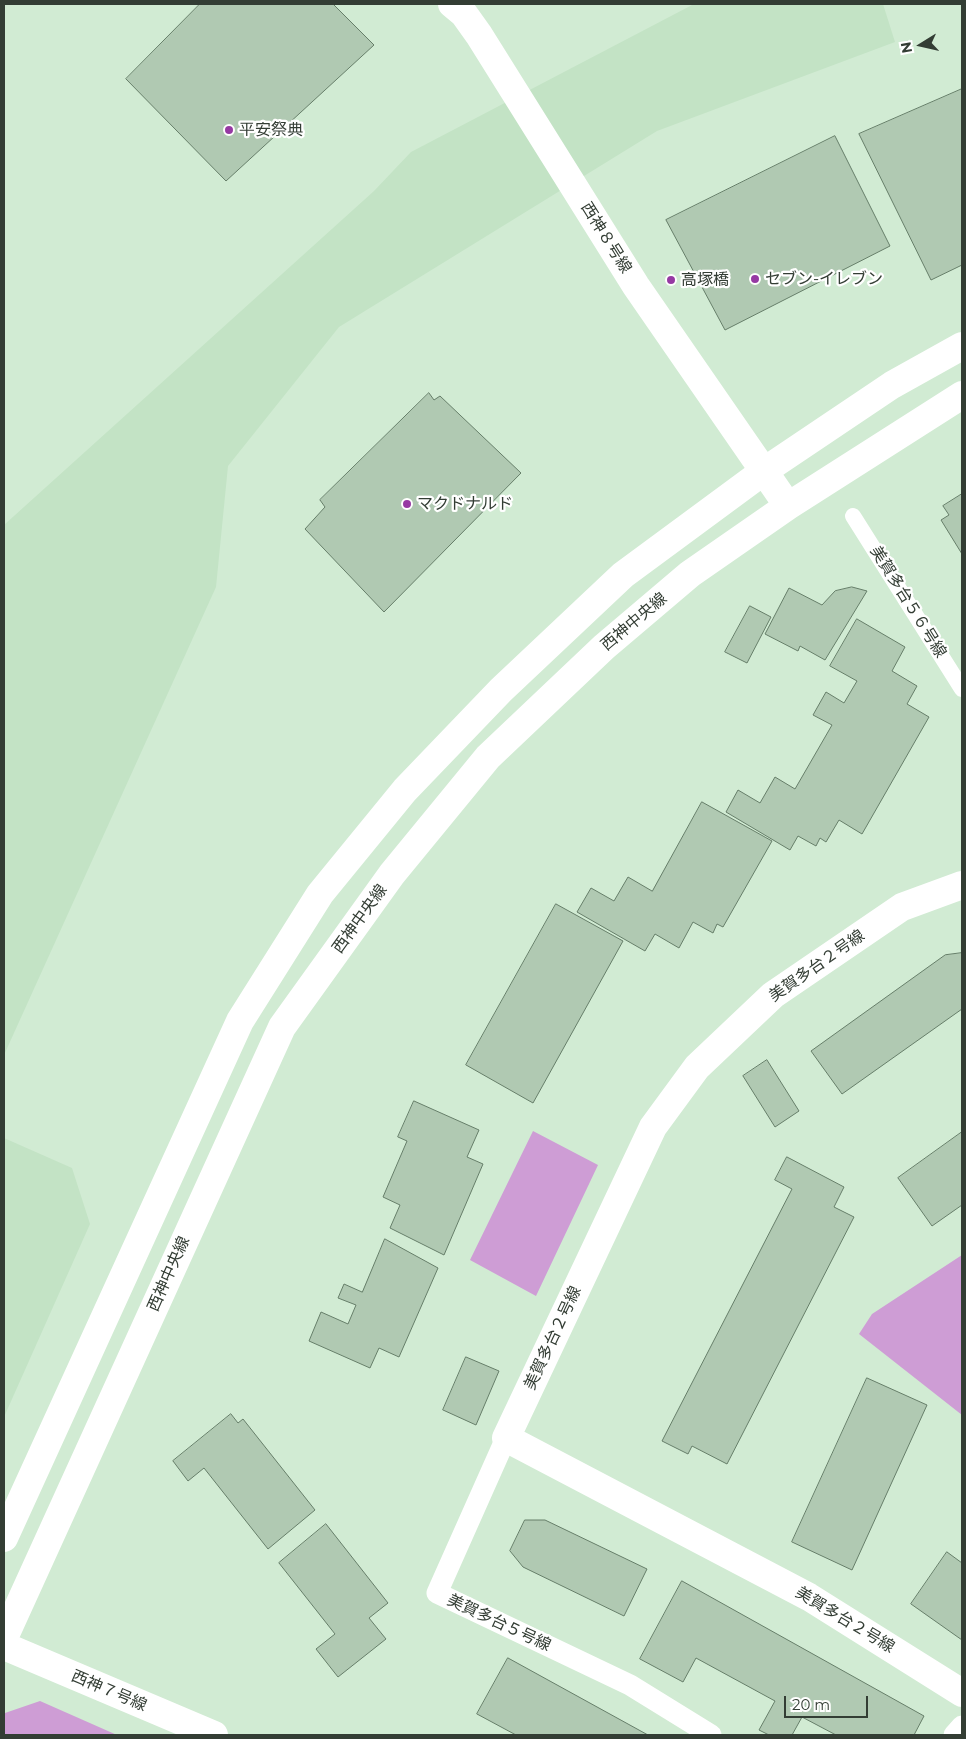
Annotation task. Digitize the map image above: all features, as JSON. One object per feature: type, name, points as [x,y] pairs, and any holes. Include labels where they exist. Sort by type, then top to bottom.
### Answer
[{"type":"street","name":"西神８号線","points":[[468,14],[636,286],[788,506]]},
{"type":"street","points":[[4,1538],[240,1021],[320,894],[406,790],[501,690],[623,576],[764,471],[892,385],[962,346]]},
{"type":"street","name":"西神中央線","points":[[4,1638],[282,1027],[392,874],[488,757],[604,647],[683,580],[788,506],[962,395]]},
{"type":"street","name":"美賀多台５６号線","points":[[853,516],[962,688]]},
{"type":"street","name":"美賀多台２号線","points":[[962,886],[902,907],[773,995],[697,1068],[653,1127],[506,1438],[809,1597],[962,1693]]},
{"type":"street","name":"美賀多台５号線","points":[[506,1438],[437,1594],[630,1685],[711,1735]]},
{"type":"street","name":"西神７号線","points":[[4,1646],[214,1735]]},
{"type":"street","points":[[954,1735],[962,1726]]},
{"type":"shaded area","points":[[694,4],[883,4],[895,42],[657,131],[339,327],[228,466],[216,587],[4,1055],[4,525],[374,191],[411,152]]},
{"type":"shaded area","points":[[533,1131],[598,1165],[536,1296],[470,1260]]},
{"type":"shaded area","points":[[4,1138],[72,1168],[90,1224],[4,1417]]},
{"type":"shaded area","points":[[962,1255],[962,1415],[859,1334],[872,1314]]},
{"type":"shaded area","points":[[40,1701],[117,1735],[4,1735],[5,1713]]},
{"type":"building","name":"平安祭典","points":[[200,4],[333,4],[374,45],[226,181],[126,79]]},
{"type":"building","points":[[962,89],[962,265],[931,280],[859,134]]},
{"type":"building","points":[[835,136],[890,246],[725,330],[666,220]]},
{"type":"building","name":"マクドナルド","points":[[429,393],[434,400],[440,396],[521,473],[384,612],[305,529],[325,507],[320,500]]},
{"type":"building","points":[[962,494],[962,554],[941,520],[949,515],[943,506]]},
{"type":"building","points":[[852,587],[867,591],[825,660],[800,646],[798,651],[765,634],[789,588],[822,605],[835,591]]},
{"type":"building","points":[[750,606],[771,617],[747,663],[725,652]]},
{"type":"building","points":[[857,619],[905,647],[892,671],[917,686],[907,704],[929,717],[862,834],[839,820],[826,842],[820,838],[816,846],[798,836],[790,850],[726,812],[738,790],[760,803],[775,777],[795,789],[832,725],[813,715],[826,692],[844,703],[857,681],[830,666]]},
{"type":"building","points":[[702,802],[772,841],[723,927],[717,924],[713,933],[693,922],[679,948],[655,934],[645,951],[577,912],[591,888],[614,901],[628,877],[652,891]]},
{"type":"building","points":[[556,904],[623,941],[533,1103],[466,1065]]},
{"type":"building","points":[[962,953],[962,1009],[842,1094],[811,1051],[945,955]]},
{"type":"building","points":[[767,1060],[799,1111],[775,1127],[743,1076]]},
{"type":"building","points":[[414,1101],[479,1130],[467,1157],[483,1164],[444,1255],[390,1228],[400,1205],[383,1197],[407,1141],[398,1137]]},
{"type":"building","points":[[962,1132],[962,1205],[932,1226],[898,1178]]},
{"type":"building","points":[[787,1157],[844,1187],[834,1207],[854,1217],[727,1464],[692,1446],[688,1454],[662,1441],[792,1189],[775,1180]]},
{"type":"building","points":[[385,1239],[438,1268],[399,1357],[379,1348],[370,1368],[309,1341],[321,1312],[348,1324],[356,1305],[338,1298],[344,1284],[362,1292]]},
{"type":"building","points":[[466,1357],[499,1371],[476,1425],[443,1410]]},
{"type":"building","points":[[867,1378],[927,1405],[852,1570],[792,1542]]},
{"type":"building","points":[[231,1414],[238,1423],[243,1419],[315,1510],[268,1549],[204,1468],[188,1481],[173,1461]]},
{"type":"building","points":[[525,1520],[545,1520],[647,1569],[624,1616],[523,1567],[510,1551]]},
{"type":"building","points":[[326,1524],[388,1603],[369,1618],[386,1639],[338,1677],[316,1649],[335,1634],[279,1563]]},
{"type":"building","points":[[947,1552],[962,1563],[962,1640],[911,1604]]},
{"type":"building","points":[[682,1581],[924,1716],[914,1735],[836,1735],[802,1717],[792,1735],[769,1735],[759,1730],[775,1701],[696,1658],[683,1682],[640,1659]]},
{"type":"building","points":[[508,1658],[648,1735],[516,1735],[477,1714]]},
{"type":"place","name":"平安祭典","points":[[229,130]]},
{"type":"place","name":"セブン-イレブン","points":[[755,279]]},
{"type":"place","name":"高塚橋","points":[[671,280]]},
{"type":"place","name":"マクドナルド","points":[[407,504]]}]
